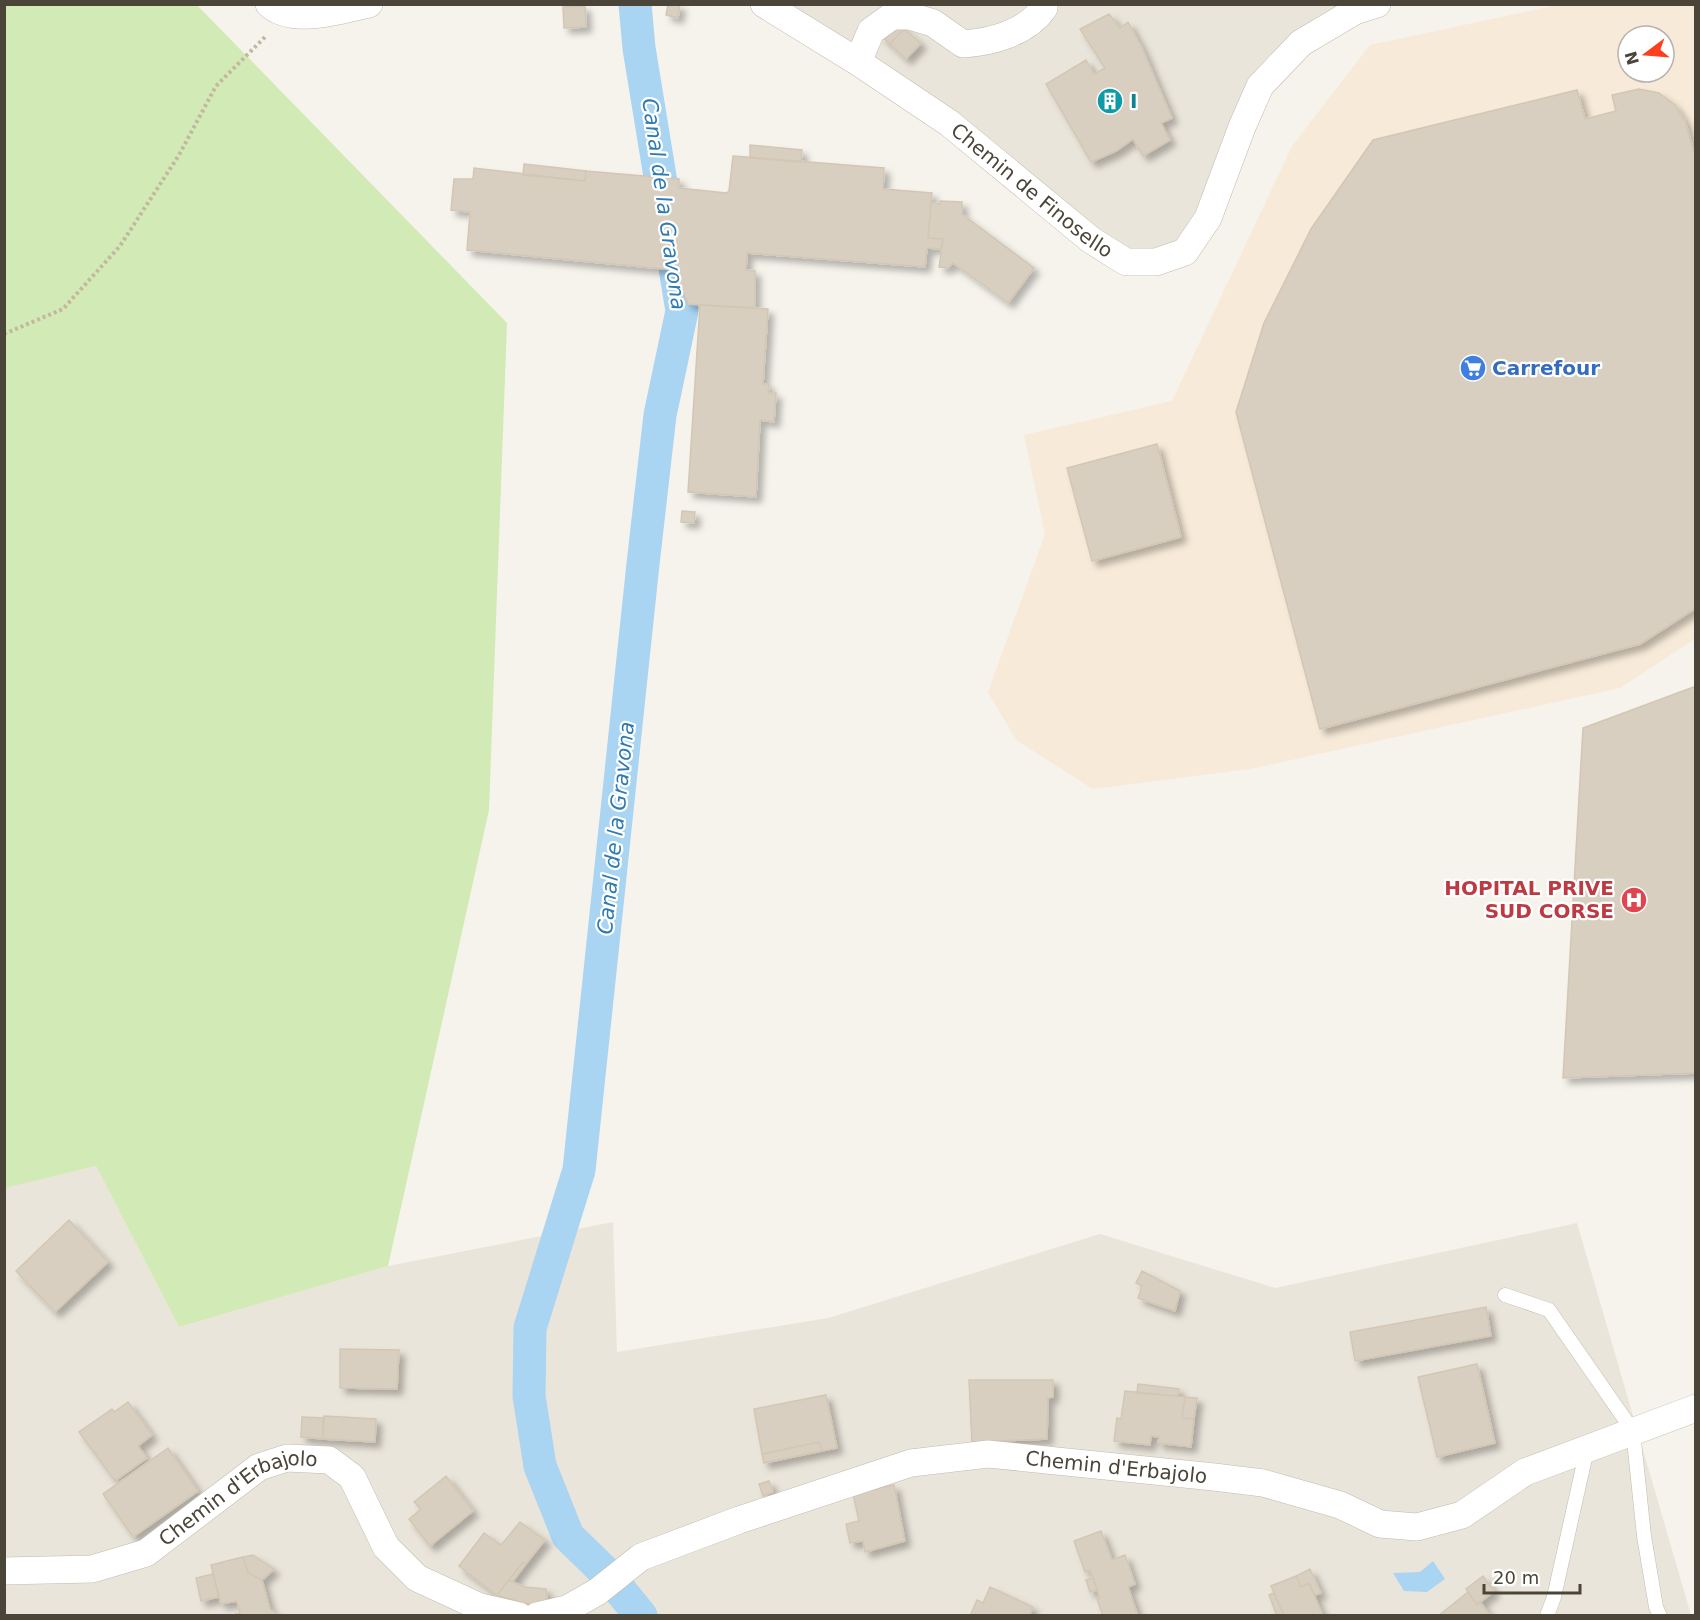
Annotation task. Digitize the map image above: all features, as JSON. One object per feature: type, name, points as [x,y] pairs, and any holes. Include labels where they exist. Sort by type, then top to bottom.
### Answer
[{"type":"street","points":[[272,8],[306,16],[369,4]]},
{"type":"street","name":"Chemin de Finosello","points":[[764,4],[858,62],[949,123],[1091,240],[1126,262],[1156,262],[1185,252],[1208,218],[1260,86],[1301,43],[1362,7]]},
{"type":"street","points":[[858,62],[871,32],[892,16],[910,16],[933,22],[963,44],[986,43],[1017,30],[1038,17],[1044,8],[1043,4]]},
{"type":"street","name":"Chemin d'Erbajolo","points":[[537,1616],[567,1609],[597,1592],[641,1557],[739,1520],[911,1463],[988,1454],[1224,1478],[1263,1484],[1340,1505],[1380,1524],[1417,1527],[1462,1515],[1525,1472],[1695,1408]]},
{"type":"street","name":"Chemin d'Erbajolo","points":[[4,1571],[92,1569],[146,1553],[259,1467],[287,1458],[329,1460],[352,1477],[386,1547],[417,1578],[480,1607],[519,1616]]},
{"type":"lane","points":[[1505,1295],[1549,1310],[1633,1431],[1644,1536],[1656,1607],[1660,1616]]},
{"type":"lane","points":[[1547,1616],[1554,1597],[1587,1448]]},
{"type":"path","points":[[4,334],[63,309],[120,246],[178,155],[216,86],[271,32],[272,8]]},
{"type":"shaded area","points":[[757,5],[1377,5],[1260,86],[1185,252],[1126,262]]},
{"type":"shaded area","name":"Carrefour","points":[[1558,5],[1695,5],[1695,639],[1620,688],[1250,769],[1093,789],[1016,740],[988,692],[1045,534],[1024,435],[1172,401],[1292,146],[1370,45]]},
{"type":"shaded area","points":[[96,1166],[179,1327],[388,1266],[613,1222],[617,1352],[828,1318],[1100,1234],[1275,1288],[1577,1223],[1691,1615],[5,1615],[4,1188]]},
{"type":"green space","points":[[196,4],[507,323],[489,810],[388,1266],[179,1327],[96,1166],[5,1188],[4,5]]},
{"type":"water","points":[[1433,1561],[1445,1579],[1427,1592],[1404,1591],[1393,1573],[1420,1572]]},
{"type":"building","points":[[668,4],[680,5],[678,18],[666,15]]},
{"type":"building","points":[[585,6],[586,27],[564,28],[563,7]]},
{"type":"building","name":"I","points":[[1109,14],[1120,28],[1128,22],[1142,48],[1172,118],[1161,123],[1170,140],[1143,156],[1133,139],[1116,151],[1091,162],[1046,84],[1086,60],[1094,74],[1105,68],[1080,29]]},
{"type":"building","points":[[894,21],[904,29],[890,44],[880,35]]},
{"type":"building","points":[[904,29],[921,43],[906,59],[890,44]]},
{"type":"building","name":"Carrefour","points":[[1639,89],[1659,93],[1675,105],[1685,121],[1696,159],[1696,608],[1640,644],[1320,729],[1236,412],[1264,323],[1311,229],[1373,140],[1577,90],[1585,119],[1616,111],[1612,95]]},
{"type":"building","points":[[750,145],[802,150],[801,162],[750,158]]},
{"type":"building","points":[[733,156],[884,168],[883,189],[932,193],[928,238],[943,239],[941,249],[927,248],[925,267],[747,253],[746,270],[755,271],[755,308],[688,304],[675,270],[467,250],[470,212],[451,210],[454,179],[473,179],[474,168],[585,181],[586,171],[679,179],[679,188],[726,193],[729,191]]},
{"type":"building","points":[[524,164],[586,171],[585,181],[523,175]]},
{"type":"building","points":[[940,201],[962,202],[962,214],[1034,268],[1008,303],[953,263],[948,268],[939,267],[943,239],[928,238],[931,203],[940,204]]},
{"type":"building","points":[[700,305],[768,309],[763,384],[769,384],[768,393],[776,393],[774,422],[760,420],[756,497],[688,492]]},
{"type":"building","points":[[1157,444],[1181,537],[1092,561],[1067,468]]},
{"type":"building","points":[[682,511],[695,512],[694,523],[681,522]]},
{"type":"building","name":"HOPITAL PRIVE SUD CORSE","points":[[1696,686],[1696,1073],[1563,1078],[1583,728]]},
{"type":"building","points":[[69,1220],[108,1262],[55,1312],[16,1271]]},
{"type":"building","points":[[1142,1271],[1180,1291],[1175,1311],[1138,1298],[1142,1286],[1136,1283]]},
{"type":"building","points":[[1486,1307],[1491,1336],[1355,1361],[1350,1332]]},
{"type":"building","points":[[340,1349],[399,1350],[397,1389],[340,1388]]},
{"type":"building","points":[[1477,1364],[1495,1443],[1437,1457],[1418,1377]]},
{"type":"building","points":[[969,1380],[1053,1380],[1053,1397],[1048,1398],[1047,1439],[972,1442]]},
{"type":"building","points":[[1138,1384],[1179,1389],[1178,1396],[1137,1393]]},
{"type":"building","points":[[1125,1391],[1185,1397],[1182,1418],[1194,1419],[1191,1447],[1158,1443],[1159,1437],[1151,1436],[1150,1445],[1114,1441],[1117,1418],[1121,1419]]},
{"type":"building","points":[[826,1395],[837,1448],[822,1451],[819,1442],[762,1454],[754,1409]]},
{"type":"building","points":[[1185,1397],[1197,1398],[1194,1419],[1182,1418]]},
{"type":"building","points":[[128,1402],[152,1435],[138,1446],[147,1458],[115,1481],[79,1432],[112,1409],[114,1412]]},
{"type":"building","points":[[324,1416],[376,1419],[375,1442],[323,1439]]},
{"type":"building","points":[[302,1417],[323,1418],[323,1439],[301,1437]]},
{"type":"building","points":[[819,1442],[822,1451],[764,1463],[762,1454]]},
{"type":"building","points":[[168,1448],[198,1491],[133,1537],[103,1494]]},
{"type":"building","points":[[446,1476],[473,1511],[430,1546],[409,1519],[421,1509],[414,1502]]},
{"type":"building","points":[[769,1481],[773,1492],[763,1496],[759,1484]]},
{"type":"building","points":[[894,1485],[905,1541],[865,1552],[863,1541],[850,1543],[846,1524],[859,1521],[853,1494]]},
{"type":"building","points":[[520,1522],[545,1540],[526,1564],[523,1562],[497,1595],[459,1566],[484,1533],[501,1545]]},
{"type":"building","points":[[1101,1531],[1112,1560],[1125,1555],[1135,1584],[1128,1587],[1138,1616],[1103,1616],[1097,1599],[1100,1598],[1090,1570],[1085,1572],[1074,1541]]},
{"type":"building","points":[[253,1555],[274,1569],[262,1580],[248,1573],[243,1557]]},
{"type":"building","points":[[243,1557],[248,1573],[262,1580],[270,1609],[280,1616],[229,1616],[240,1613],[237,1601],[221,1604],[211,1565]]},
{"type":"building","points":[[523,1562],[526,1564],[513,1581],[509,1580]]},
{"type":"building","points":[[1310,1569],[1321,1593],[1315,1595],[1309,1583],[1301,1587],[1296,1576]]},
{"type":"building","points":[[213,1574],[219,1597],[201,1601],[196,1578]]},
{"type":"building","points":[[1296,1576],[1301,1587],[1309,1583],[1323,1616],[1284,1616],[1271,1586]]},
{"type":"building","points":[[1483,1576],[1494,1591],[1477,1605],[1466,1589]]},
{"type":"building","points":[[1093,1578],[1097,1590],[1090,1592],[1086,1580]]},
{"type":"building","points":[[509,1580],[524,1587],[546,1589],[547,1606],[523,1603],[497,1595]]},
{"type":"building","points":[[990,1587],[1033,1607],[1029,1616],[970,1616],[977,1600],[983,1603]]},
{"type":"building","points":[[1468,1592],[1477,1605],[1480,1602],[1491,1616],[1438,1616]]},
{"type":"building","points":[[1274,1593],[1284,1616],[1277,1616],[1269,1595]]},
{"type":"waterway","name":"Canal de la Gravona","points":[[635,4],[639,48],[682,311],[660,415],[579,1170],[530,1328],[529,1396],[540,1466],[568,1536],[606,1573],[641,1616]]},
{"type":"place","name":"I","points":[[1110,101]]},
{"type":"place","name":"Carrefour","points":[[1473,368]]},
{"type":"place","name":"HOPITAL PRIVE SUD CORSE","points":[[1634,900]]}]
